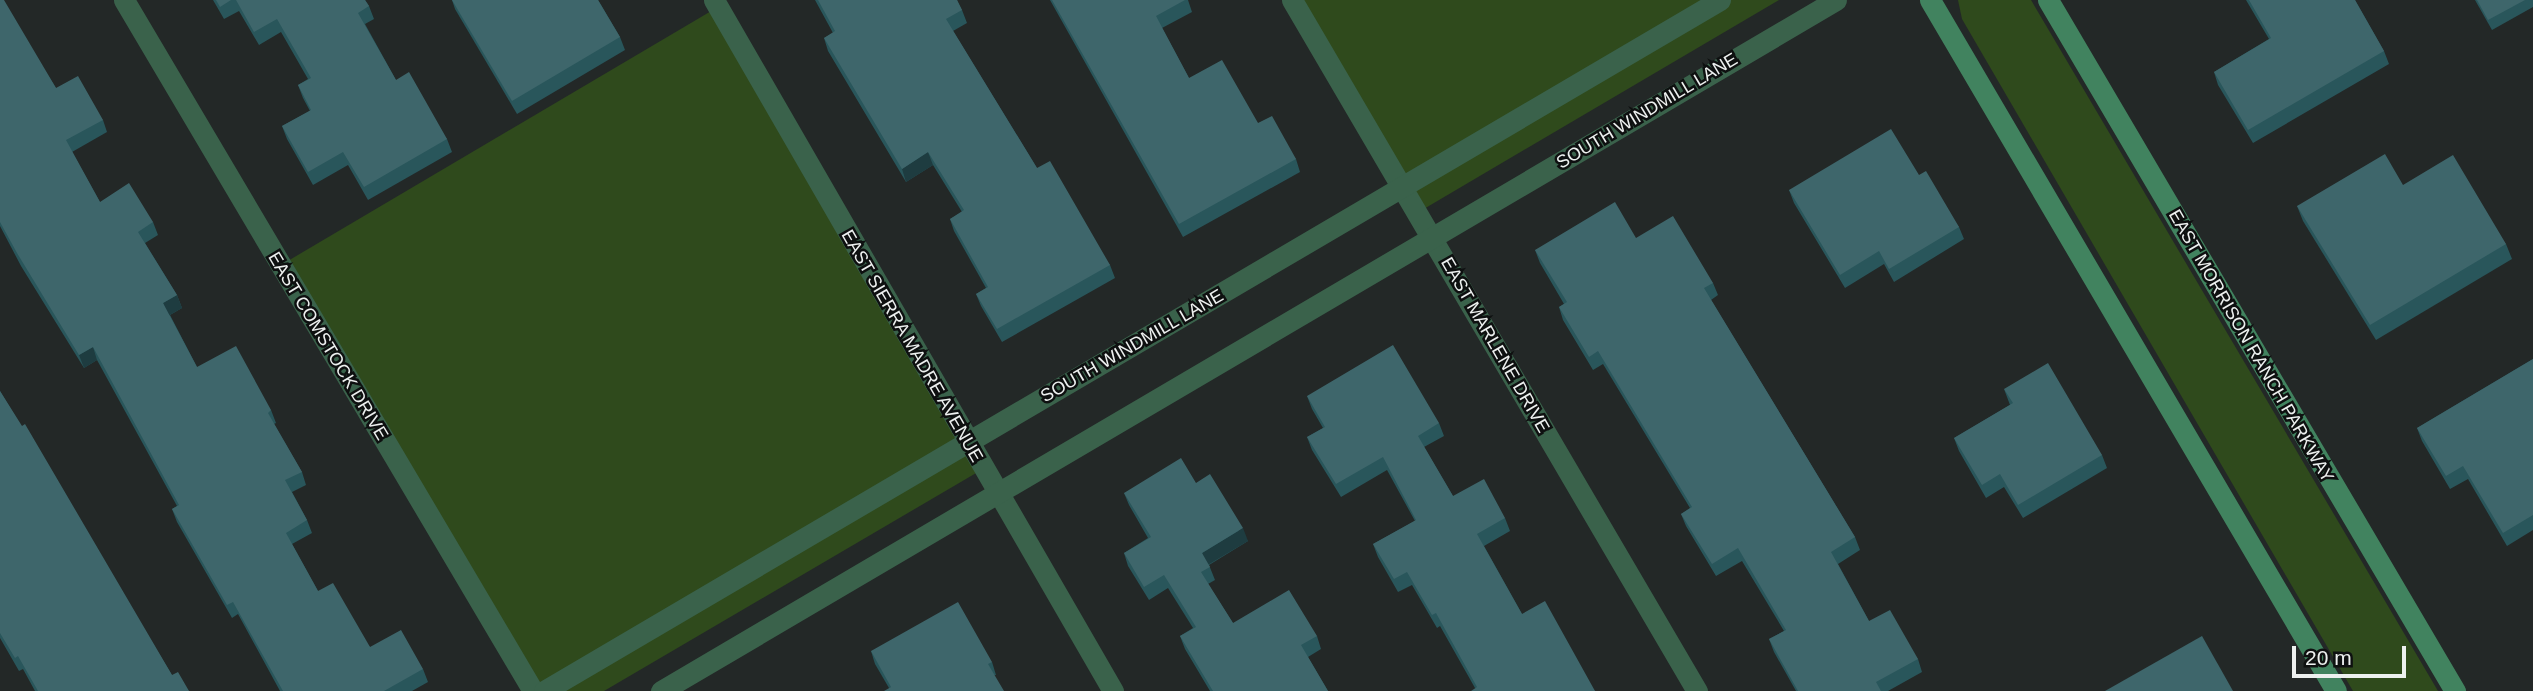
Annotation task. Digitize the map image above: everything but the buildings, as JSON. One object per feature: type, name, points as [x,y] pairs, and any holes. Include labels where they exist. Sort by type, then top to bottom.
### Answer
[{"type":"street","name":"EAST COMSTOCK DRIVE","points":[[124,0],[533,691]]},
{"type":"street","name":"EAST SIERRA MADRE AVENUE","points":[[714,0],[1113,691]]},
{"type":"street","name":"EAST MARLENE DRIVE","points":[[1292,0],[1697,691]]},
{"type":"street","name":"SOUTH WINDMILL LANE","points":[[544,691],[1720,0]]},
{"type":"street","name":"SOUTH WINDMILL LANE","points":[[662,691],[1836,0]]},
{"type":"street","points":[[1930,0],[2336,691]]},
{"type":"street","name":"EAST MORRISON RANCH PARKWAY","points":[[2048,0],[2455,691]]},
{"type":"green space","points":[[1292,0],[1779,0],[1417,213]]},
{"type":"green space","points":[[1958,0],[2031,0],[2438,691],[2353,691],[1962,19]]},
{"type":"green space","points":[[718,7],[983,469],[604,691],[533,691],[281,265]]}]
